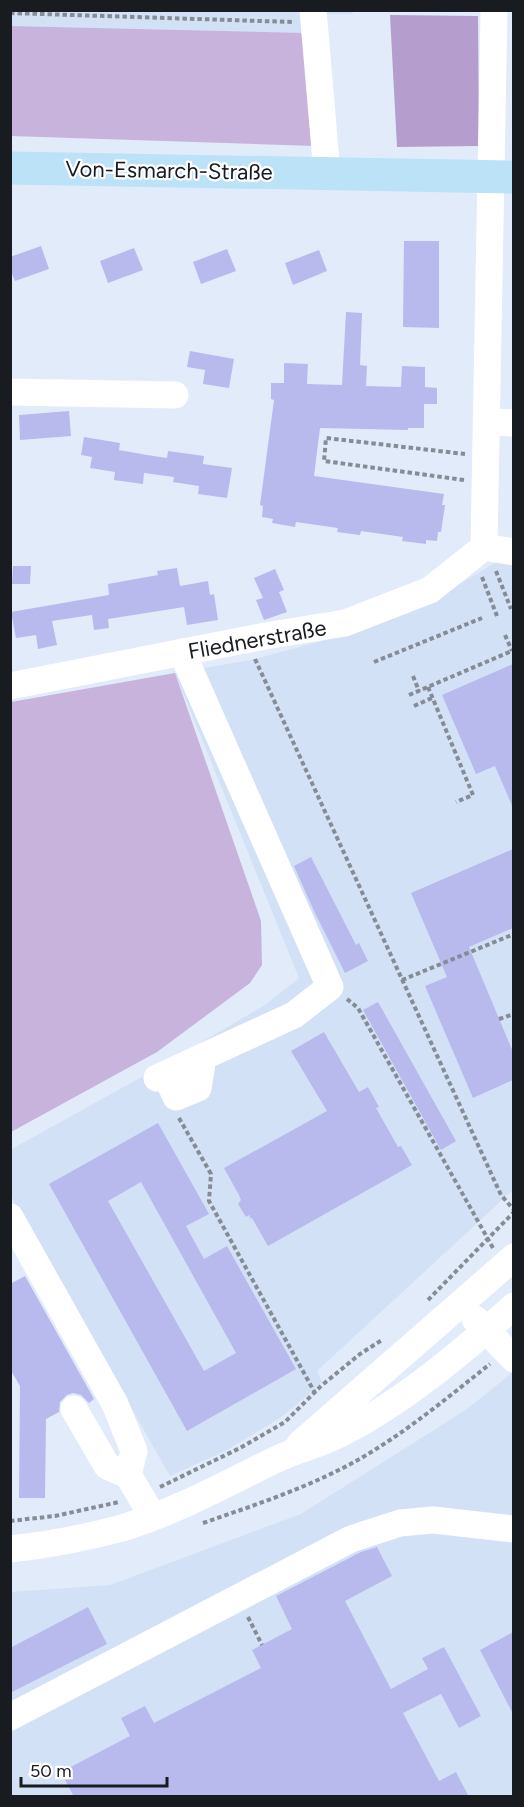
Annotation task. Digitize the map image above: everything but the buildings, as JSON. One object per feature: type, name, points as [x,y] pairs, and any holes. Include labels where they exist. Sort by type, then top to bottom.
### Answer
[{"type":"main road","name":"Von-Esmarch-Straße","points":[[10,168],[502,176]]},
{"type":"street","points":[[494,10],[502,176],[487,422],[486,483],[497,555]]},
{"type":"street","points":[[313,17],[327,173]]},
{"type":"street","points":[[10,392],[175,395]]},
{"type":"street","points":[[487,422],[513,423]]},
{"type":"street","name":"Fliednerstraße","points":[[10,686],[246,639],[345,623],[430,590],[497,555]]},
{"type":"street","points":[[162,1077],[294,1015],[330,987],[182,652]]},
{"type":"street","points":[[10,1216],[115,1404],[134,1451],[140,1495]]},
{"type":"street","points":[[292,1451],[513,1257]]},
{"type":"street","points":[[462,1304],[513,1359]]},
{"type":"street","points":[[10,1550],[83,1537],[140,1495],[292,1451],[338,1435],[378,1411],[444,1365],[513,1306]]},
{"type":"street","points":[[74,1409],[107,1466],[140,1495]]},
{"type":"street","points":[[10,1717],[351,1539],[400,1523],[433,1520],[513,1529]]},
{"type":"path","points":[[10,13],[313,17]]},
{"type":"path","points":[[486,456],[326,438],[324,461],[486,483]]},
{"type":"path","points":[[497,555],[512,609]]},
{"type":"path","points":[[474,577],[480,573],[497,616]]},
{"type":"path","points":[[374,662],[482,618]]},
{"type":"path","points":[[408,695],[513,650],[505,635]]},
{"type":"path","points":[[246,639],[501,1194],[513,1211],[488,1240],[422,1306]]},
{"type":"path","points":[[413,676],[419,691]]},
{"type":"path","points":[[428,687],[473,795],[456,802]]},
{"type":"path","points":[[414,706],[432,698]]},
{"type":"path","points":[[402,980],[513,934]]},
{"type":"path","points":[[330,987],[358,1008],[488,1240]]},
{"type":"path","points":[[499,1019],[513,1014]]},
{"type":"path","points":[[179,1117],[211,1174],[209,1201],[330,1417]]},
{"type":"path","points":[[10,1521],[99,1508],[140,1495],[194,1472],[285,1422],[315,1392],[360,1354],[389,1335]]},
{"type":"path","points":[[239,1597],[262,1645]]},
{"type":"shaded area","points":[[11,10],[352,10],[353,14],[328,14],[306,33],[11,26]]},
{"type":"shaded area","points":[[390,15],[478,16],[479,146],[397,147]]},
{"type":"shaded area","points":[[11,26],[306,33],[314,146],[11,136]]},
{"type":"shaded area","points":[[513,562],[513,1190],[317,1371],[322,1382],[300,1402],[280,1418],[227,1450],[170,1476],[11,1196],[10,1150],[265,1005],[299,978],[175,673],[251,660],[333,638],[436,598],[495,563]]},
{"type":"shaded area","points":[[175,673],[261,921],[262,965],[250,983],[157,1052],[11,1132],[11,702]]},
{"type":"shaded area","points":[[513,1372],[513,1796],[11,1796],[11,1592],[110,1585],[301,1514],[467,1409]]}]
